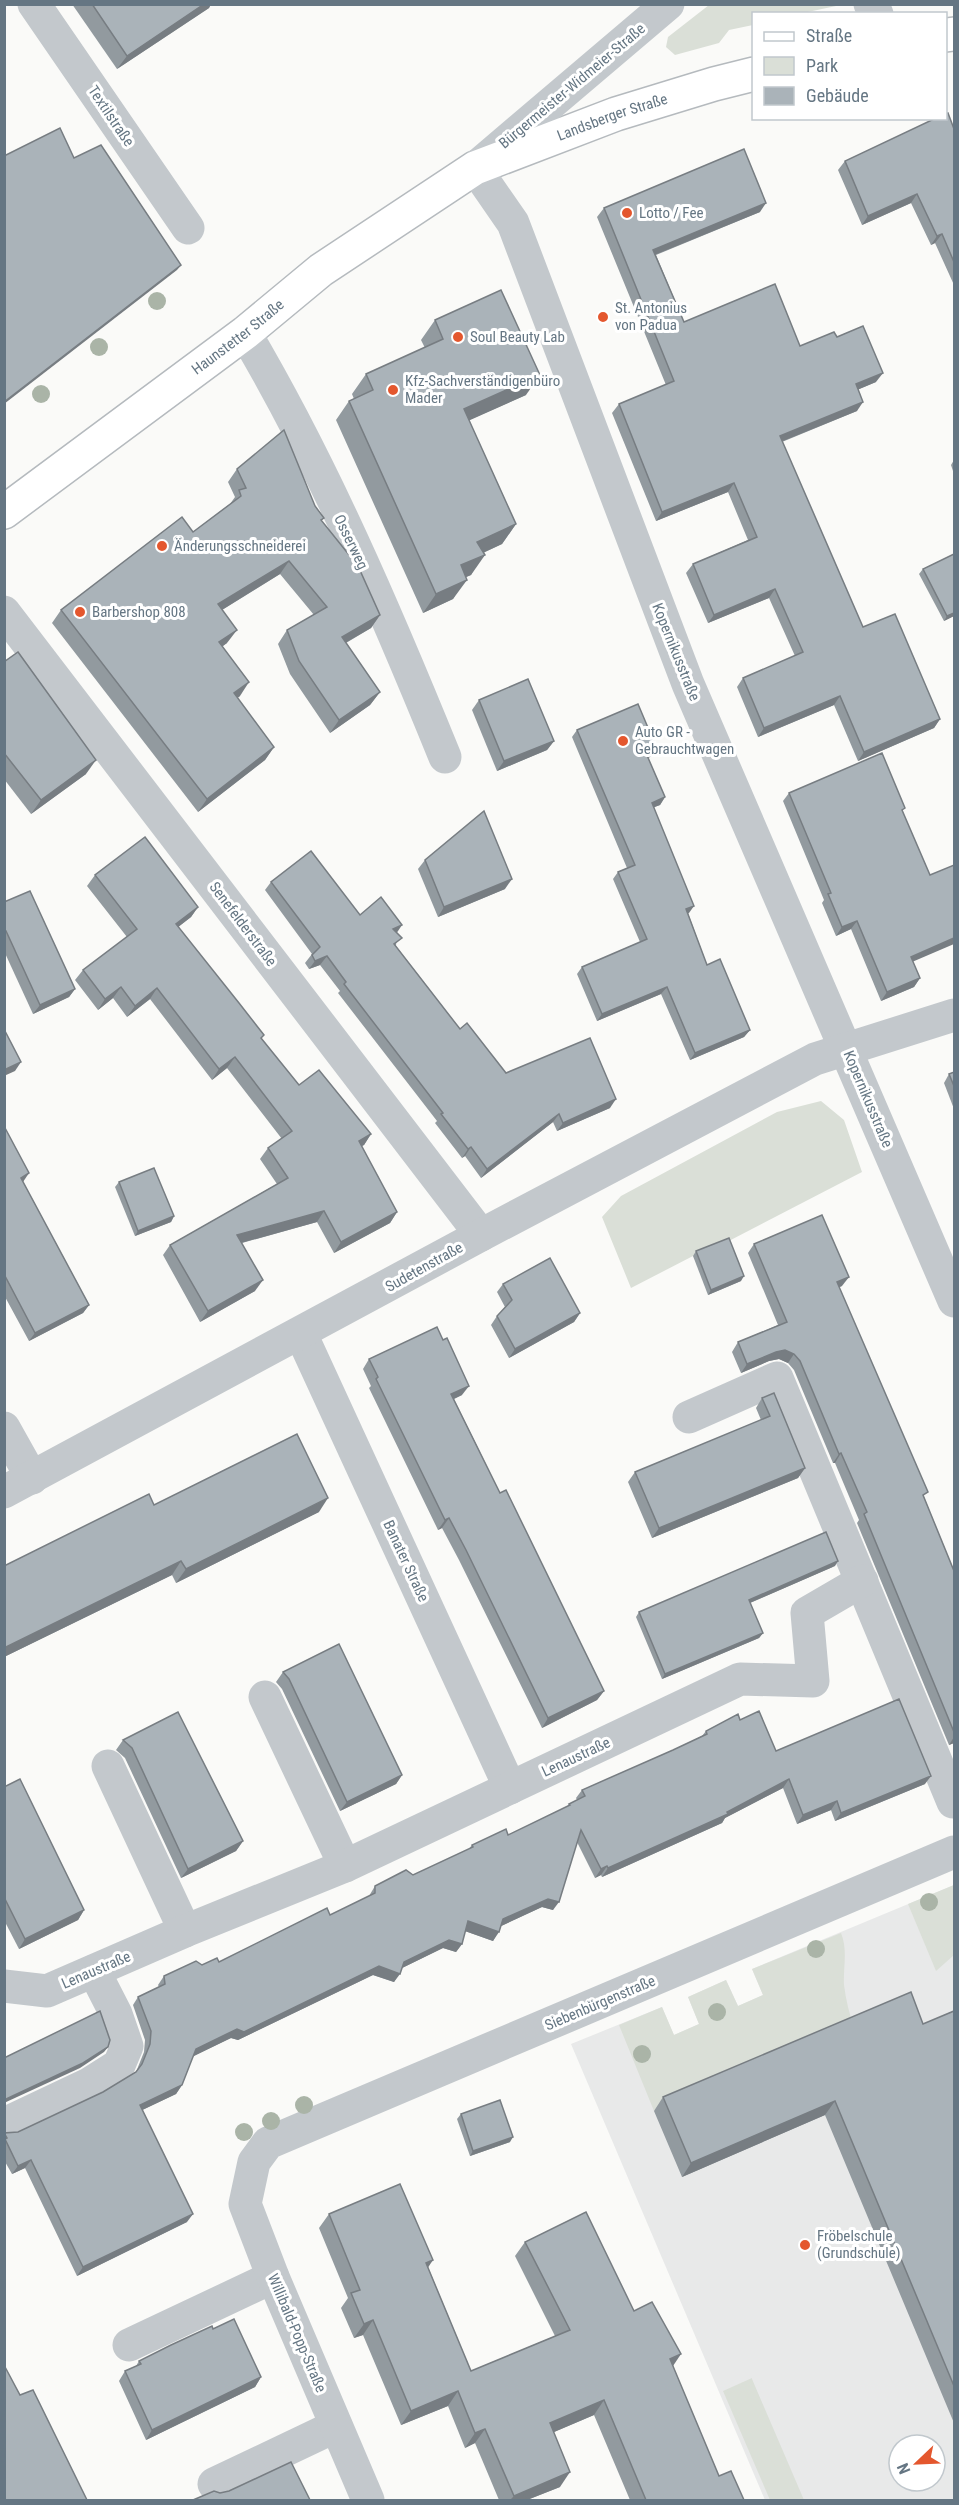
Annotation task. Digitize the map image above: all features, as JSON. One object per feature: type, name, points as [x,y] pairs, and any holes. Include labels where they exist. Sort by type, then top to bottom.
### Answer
[{"type":"main road","name":"Landsberger Straße","points":[[475,168],[616,114],[752,74]]},
{"type":"main road","name":"Haunstetter Straße","points":[[4,512],[244,333],[321,270],[475,168]]},
{"type":"street","name":"Textilstraße","points":[[34,4],[188,228]]},
{"type":"street","name":"Bürgermeister-Widmeier-Straße","points":[[475,168],[668,4]]},
{"type":"street","name":"Kopernikusstraße","points":[[475,168],[513,224],[688,684],[954,1300]]},
{"type":"street","name":"Osserweg","points":[[244,333],[279,392],[389,619],[445,757]]},
{"type":"street","name":"Senefelderstraße","points":[[4,612],[481,1235]]},
{"type":"street","name":"Sudetenstraße","points":[[18,1485],[481,1235],[815,1059],[954,1015]]},
{"type":"street","name":"Banater Straße","points":[[301,1334],[510,1788]]},
{"type":"street","points":[[689,1417],[777,1378],[953,1802]]},
{"type":"street","points":[[4,1428],[18,1485]]},
{"type":"street","name":"Lenaustraße","points":[[4,1986],[47,1991],[185,1931],[345,1866],[740,1679],[813,1681],[807,1613],[862,1581]]},
{"type":"street","points":[[265,1697],[345,1866]]},
{"type":"street","points":[[108,1766],[185,1931]]},
{"type":"street","name":"Siebenbürgenstraße","points":[[254,2163],[268,2143],[954,1852]]},
{"type":"street","points":[[4,2124],[89,2084],[119,2065],[127,2046],[116,2014],[94,1971]]},
{"type":"street","name":"Willibald-Popp-Straße","points":[[254,2163],[245,2204],[273,2277],[368,2500]]},
{"type":"street","points":[[129,2345],[273,2277]]},
{"type":"street","points":[[214,2484],[336,2426]]},
{"type":"shaded area","name":"Fröbelschule (Grundschule)","points":[[954,1885],[954,2500],[765,2500],[571,2044],[662,2007],[674,2035],[699,2024],[688,1997],[726,1980],[738,2006],[763,1995],[752,1969]]},
{"type":"green space","points":[[709,5],[836,6],[808,12],[752,12],[752,25],[729,30],[719,43],[675,55],[666,47],[668,37]]},
{"type":"green space","points":[[821,1101],[844,1120],[862,1172],[725,1243],[693,1256],[631,1288],[602,1217],[621,1196],[777,1112]]},
{"type":"green space","points":[[954,1885],[954,1955],[936,1971],[908,1904]]},
{"type":"green space","points":[[841,1933],[845,1952],[844,1985],[854,2027],[654,2111],[619,2025],[662,2007],[674,2035],[699,2024],[688,1997],[726,1980],[738,2006],[763,1995],[752,1969]]},
{"type":"green space","points":[[752,2378],[804,2500],[770,2500],[723,2391]]},
{"type":"building","points":[[92,4],[204,4],[127,56]]},
{"type":"building","points":[[947,113],[954,129],[954,262],[942,234],[937,236],[917,194],[868,216],[845,161],[932,120],[947,120]]},
{"type":"building","points":[[60,128],[74,158],[101,145],[181,265],[4,402],[4,156]]},
{"type":"building","points":[[744,149],[766,203],[653,250],[684,322],[775,284],[800,346],[834,332],[837,337],[863,326],[883,373],[856,384],[863,402],[780,436],[863,627],[895,614],[940,719],[864,752],[840,696],[764,728],[743,678],[803,652],[775,589],[714,615],[693,564],[757,537],[734,483],[662,512],[619,404],[674,381],[604,208]]},
{"type":"building","points":[[501,290],[540,375],[464,409],[516,524],[477,542],[485,555],[461,565],[467,580],[436,594],[349,401],[373,390],[366,374],[443,339],[435,320]]},
{"type":"building","points":[[284,430],[315,506],[324,518],[321,520],[358,566],[380,615],[342,637],[380,692],[339,720],[299,661],[287,630],[327,607],[289,561],[218,604],[237,630],[219,642],[249,682],[234,693],[274,747],[207,799],[61,610],[182,517],[193,532],[241,496],[239,490],[246,488],[237,469]]},
{"type":"building","points":[[954,554],[954,613],[947,616],[923,569]]},
{"type":"building","points":[[18,652],[96,760],[41,800],[4,753],[4,662]]},
{"type":"building","points":[[528,679],[554,741],[504,761],[479,700]]},
{"type":"building","points":[[638,704],[657,749],[646,753],[665,797],[652,803],[694,906],[686,909],[707,965],[720,959],[750,1030],[695,1053],[667,987],[602,1014],[582,967],[647,939],[618,872],[635,865],[577,730]]},
{"type":"building","points":[[882,753],[905,808],[902,810],[930,875],[954,865],[954,938],[911,957],[920,978],[887,992],[857,921],[842,927],[828,894],[831,893],[789,793]]},
{"type":"building","points":[[484,811],[512,879],[444,907],[425,860]]},
{"type":"building","points":[[145,837],[198,907],[176,924],[264,1035],[261,1038],[299,1085],[319,1070],[371,1134],[359,1141],[397,1212],[341,1242],[324,1211],[237,1235],[263,1280],[208,1311],[170,1245],[288,1178],[268,1148],[292,1131],[235,1057],[219,1069],[157,988],[135,1006],[121,987],[105,999],[83,970],[137,929],[95,875]]},
{"type":"building","points":[[311,851],[360,915],[381,897],[402,925],[393,929],[402,938],[394,944],[460,1029],[467,1023],[506,1073],[590,1038],[616,1099],[563,1123],[559,1114],[487,1169],[471,1147],[468,1149],[441,1114],[443,1113],[344,984],[346,982],[327,956],[315,961],[312,955],[320,947],[271,882]]},
{"type":"building","points":[[30,891],[75,989],[40,1005],[6,931],[4,932],[4,902]]},
{"type":"building","points":[[4,1032],[21,1062],[4,1070]]},
{"type":"building","points":[[954,1072],[954,1086],[949,1074]]},
{"type":"building","points":[[4,1126],[29,1173],[21,1178],[89,1305],[35,1333],[4,1274]]},
{"type":"building","points":[[154,1168],[174,1216],[138,1231],[119,1182]]},
{"type":"building","points":[[822,1215],[849,1277],[837,1282],[928,1492],[923,1495],[954,1571],[954,1732],[864,1514],[867,1512],[841,1453],[839,1454],[800,1361],[794,1354],[785,1350],[747,1364],[738,1342],[787,1322],[754,1244]]},
{"type":"building","points":[[729,1238],[744,1276],[711,1290],[696,1251]]},
{"type":"building","points":[[550,1258],[580,1313],[515,1349],[497,1316],[512,1300],[503,1284]]},
{"type":"building","points":[[437,1327],[443,1340],[447,1338],[469,1386],[451,1394],[500,1493],[506,1490],[604,1691],[548,1718],[466,1550],[449,1518],[445,1520],[376,1379],[378,1377],[369,1359]]},
{"type":"building","points":[[774,1393],[805,1468],[659,1528],[635,1472],[770,1416],[762,1398]]},
{"type":"building","points":[[297,1434],[328,1498],[186,1569],[181,1561],[4,1648],[4,1566],[149,1494],[154,1505]]},
{"type":"building","points":[[826,1532],[838,1561],[749,1600],[763,1633],[665,1674],[639,1612]]},
{"type":"building","points":[[339,1644],[402,1775],[347,1802],[289,1679],[283,1672]]},
{"type":"building","points":[[899,1699],[931,1776],[841,1813],[837,1801],[803,1815],[789,1779],[727,1812],[728,1814],[608,1868],[607,1866],[601,1869],[581,1830],[559,1902],[548,1899],[503,1919],[499,1932],[468,1921],[462,1944],[449,1940],[404,1962],[400,1974],[379,1966],[244,2032],[237,2029],[196,2049],[182,2085],[140,2105],[193,2214],[83,2267],[31,2160],[18,2166],[4,2133],[18,2132],[103,2092],[136,2072],[150,2044],[151,2031],[138,1997],[165,1984],[164,1976],[196,1961],[202,1965],[217,1958],[219,1962],[327,1908],[330,1915],[375,1893],[375,1886],[406,1870],[413,1875],[506,1829],[508,1835],[585,1796],[582,1790],[707,1734],[706,1731],[738,1714],[740,1720],[759,1711],[776,1751]]},
{"type":"building","points":[[178,1712],[243,1841],[188,1869],[132,1748],[123,1740]]},
{"type":"building","points":[[20,1779],[84,1910],[25,1939],[4,1897],[4,1787]]},
{"type":"building","points":[[911,1992],[923,2024],[954,2011],[954,2386],[835,2101],[691,2163],[663,2097]]},
{"type":"building","points":[[100,2011],[110,2040],[108,2047],[83,2063],[4,2100],[4,2058]]},
{"type":"building","points":[[500,2100],[513,2137],[473,2151],[461,2114]]},
{"type":"building","points":[[400,2184],[433,2260],[426,2263],[471,2371],[570,2330],[525,2242],[586,2212],[634,2311],[652,2302],[681,2354],[670,2359],[719,2476],[731,2471],[744,2500],[646,2500],[604,2400],[550,2423],[570,2472],[514,2496],[485,2429],[475,2433],[458,2391],[411,2411],[373,2320],[364,2324],[351,2293],[360,2290],[329,2214]]},
{"type":"building","points":[[234,2319],[261,2377],[152,2430],[125,2371],[141,2364],[139,2361],[171,2345],[212,2326],[213,2329]]},
{"type":"building","points":[[4,2365],[20,2395],[33,2390],[87,2500],[4,2500]]},
{"type":"building","points":[[291,2462],[310,2500],[193,2500],[214,2491],[220,2493],[229,2491]]},
{"type":"place","name":"Lotto / Fee","points":[[627,213]]},
{"type":"place","name":"St. Antonius von Padua","points":[[603,317]]},
{"type":"place","name":"Soul Beauty Lab","points":[[458,337]]},
{"type":"place","name":"Kfz-Sachverständigenbüro Mader","points":[[393,390]]},
{"type":"place","name":"Änderungsschneiderei","points":[[162,546]]},
{"type":"place","name":"Barbershop 808","points":[[80,612]]},
{"type":"place","name":"Auto GR - Gebrauchtwagen","points":[[623,741]]},
{"type":"place","name":"Fröbelschule (Grundschule)","points":[[805,2245]]}]
